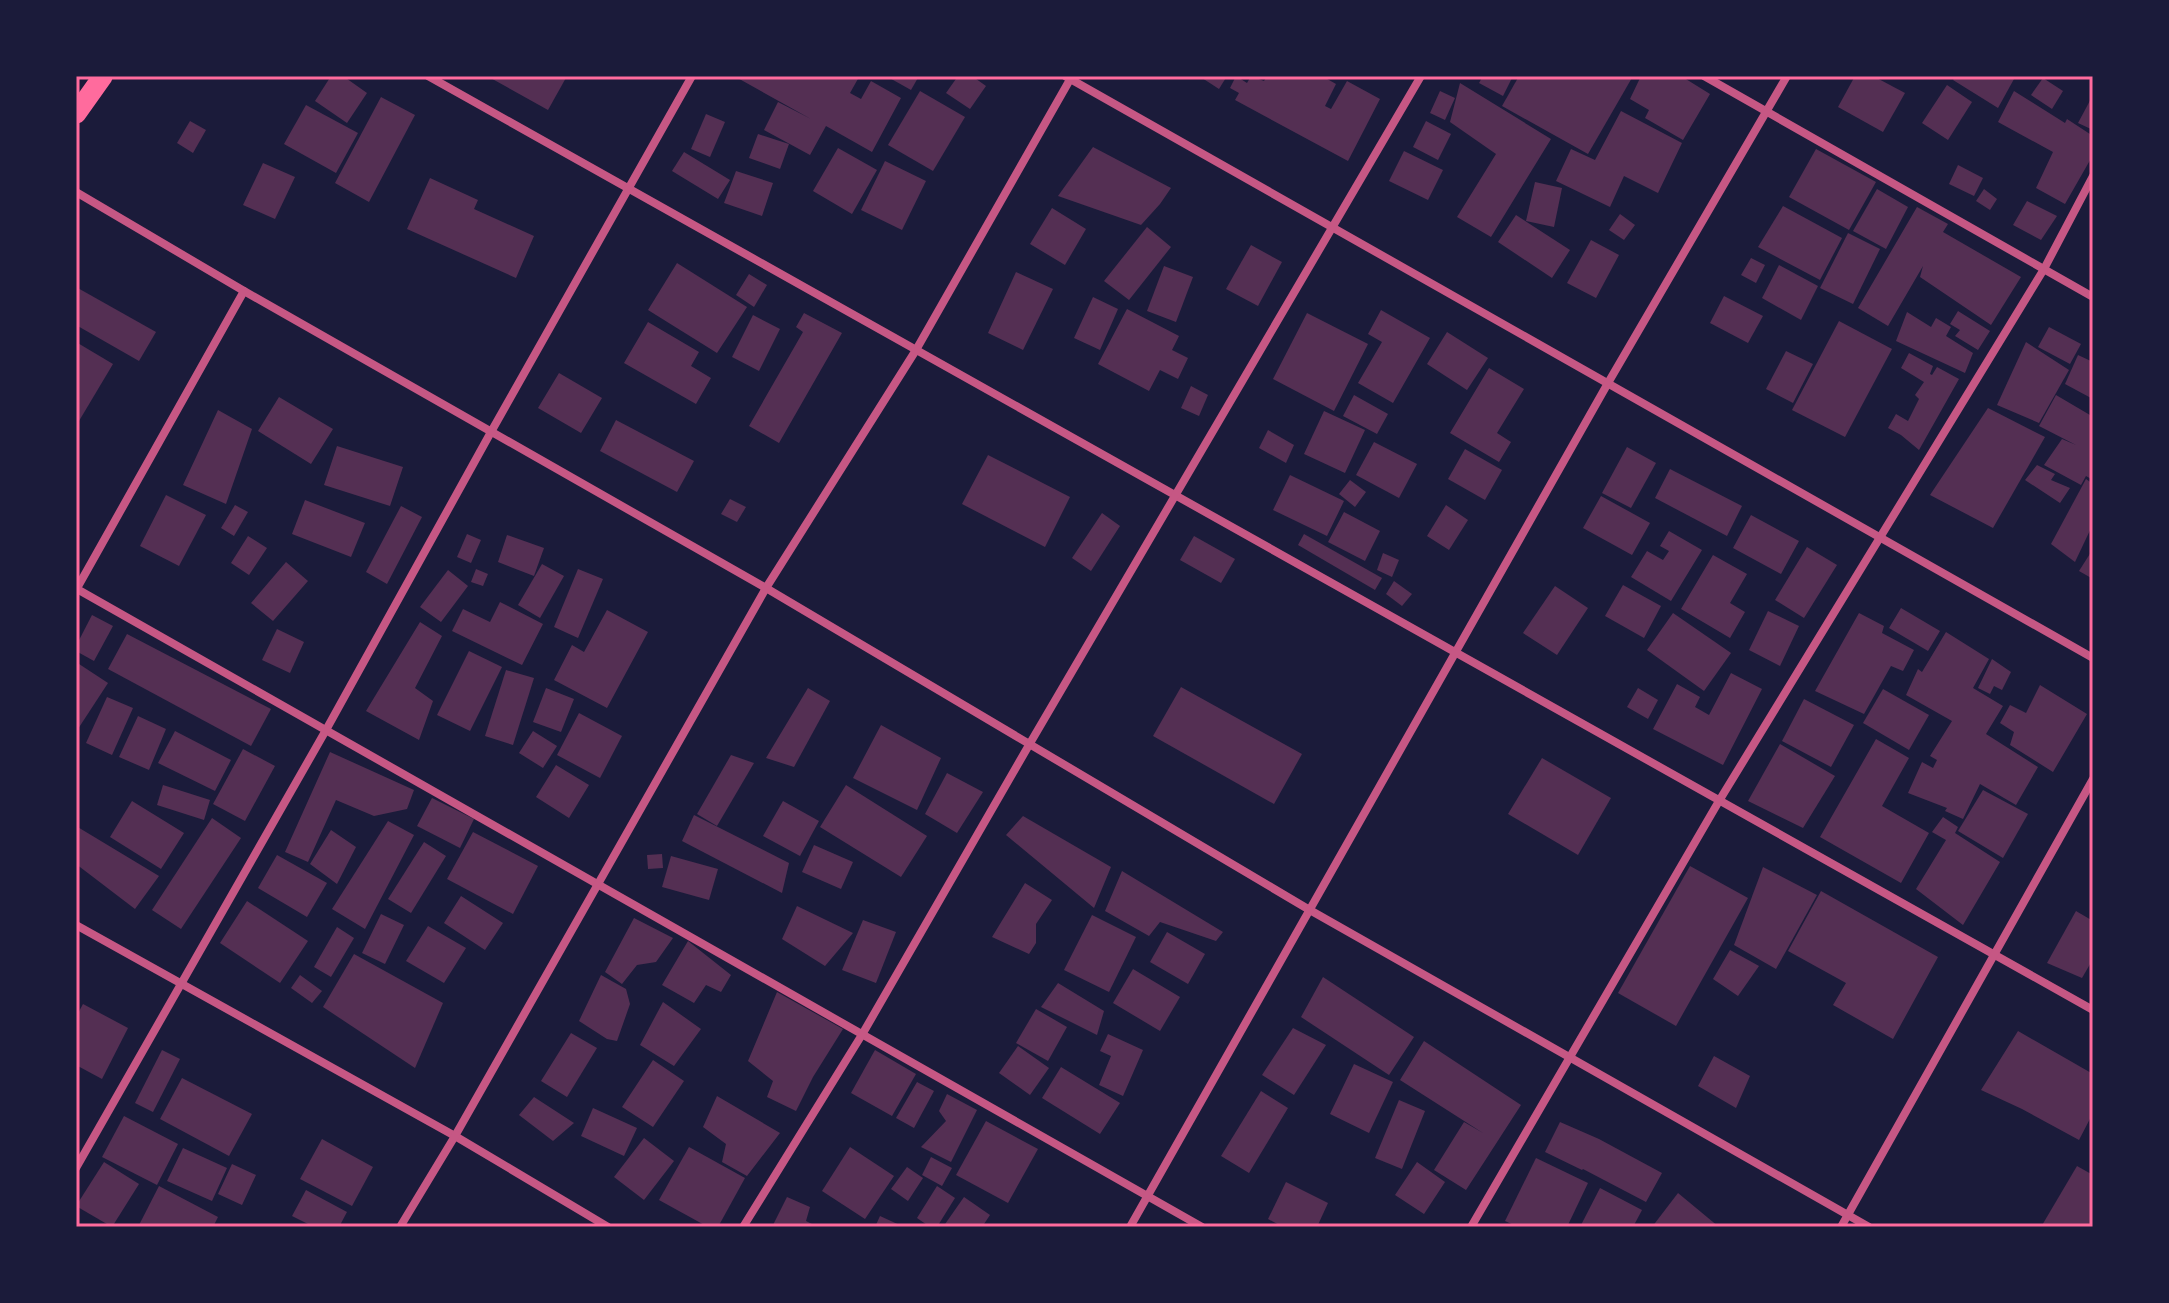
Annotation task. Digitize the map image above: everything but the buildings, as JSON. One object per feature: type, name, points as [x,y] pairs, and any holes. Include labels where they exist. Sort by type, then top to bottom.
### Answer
[{"type":"main road","points":[[76,114],[103,76]]},
{"type":"street","points":[[428,76],[2093,1010]]},
{"type":"street","points":[[76,1168],[326,730],[692,76]]},
{"type":"street","points":[[743,1227],[863,1033],[1421,76]]},
{"type":"street","points":[[1704,76],[2093,297]]},
{"type":"street","points":[[1130,1227],[1608,383],[1787,76]]},
{"type":"street","points":[[400,1227],[455,1136],[766,588],[916,350],[1069,77],[2093,658]]},
{"type":"street","points":[[1471,1227],[1719,801],[2044,269],[2093,176]]},
{"type":"street","points":[[76,192],[766,588],[1308,909],[1869,1227]]},
{"type":"street","points":[[244,291],[76,589],[1202,1227]]},
{"type":"street","points":[[1841,1227],[2093,779]]},
{"type":"street","points":[[76,925],[455,1136],[608,1227]]}]
